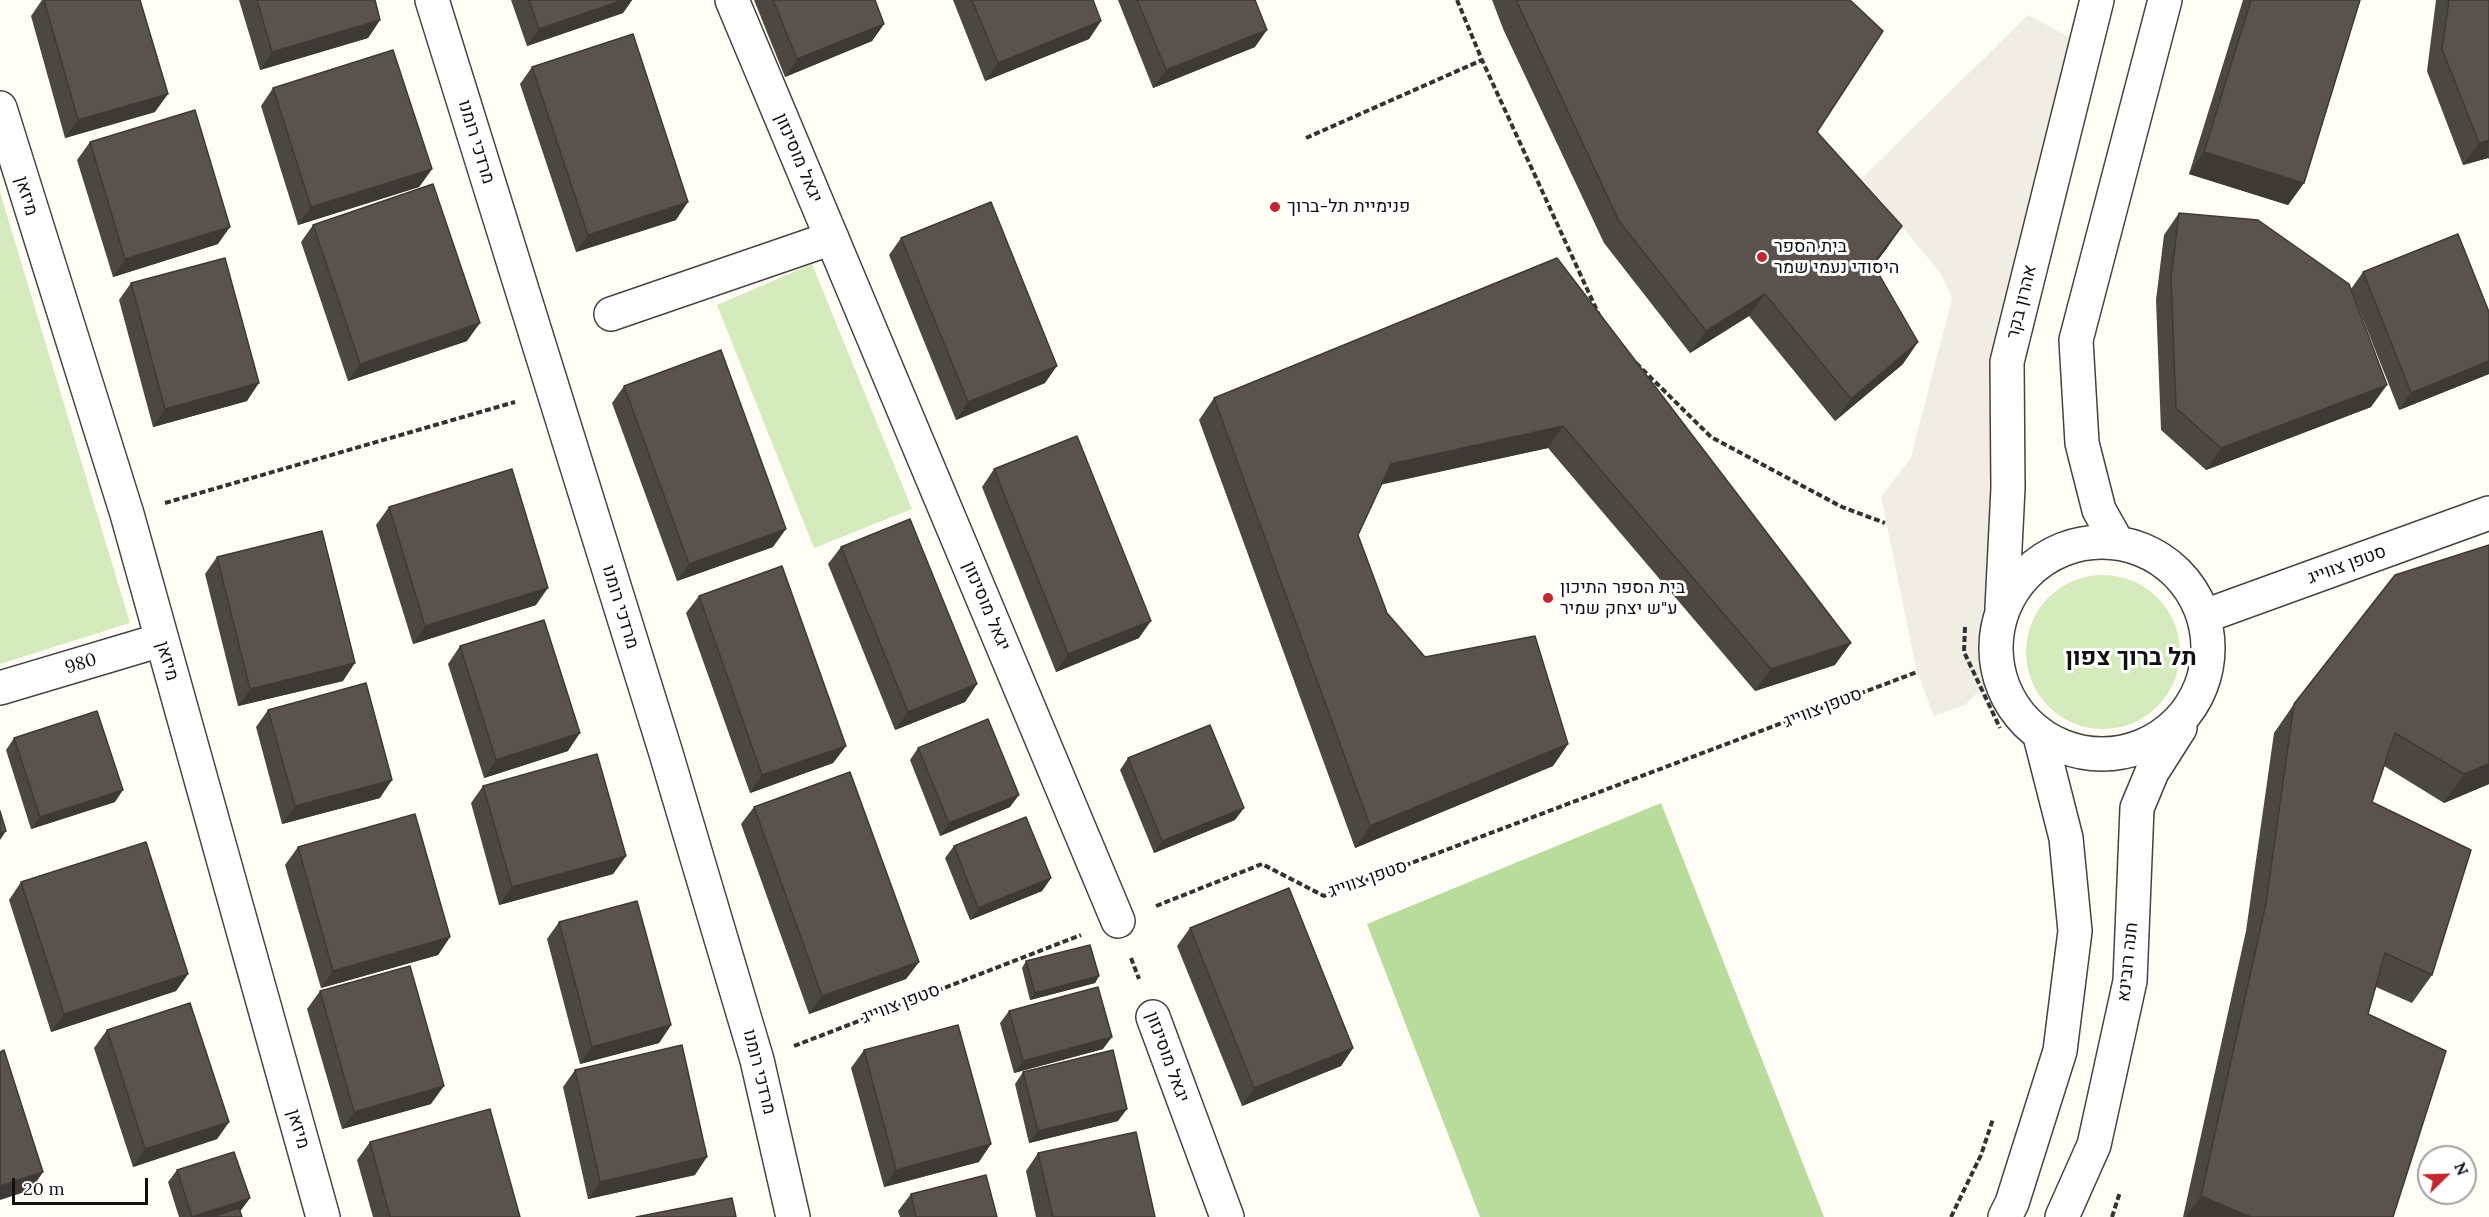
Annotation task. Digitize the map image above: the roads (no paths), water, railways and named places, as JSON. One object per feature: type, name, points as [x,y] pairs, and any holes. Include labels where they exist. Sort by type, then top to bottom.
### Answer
[{"type":"street","name":"מרדכי רומנו","points":[[432,0],[665,750],[757,1060],[793,1217]]},
{"type":"street","name":"יגאל מוסינזון","points":[[732,0],[1118,921]]},
{"type":"street","points":[[2116,542],[2099,510],[2082,443],[2076,340],[2165,0]]},
{"type":"street","name":"אהרון בקר","points":[[2002,611],[2008,488],[2007,362],[2092,1]]},
{"type":"street","name":"מיזאן","points":[[0,108],[127,514],[323,1217]]},
{"type":"street","points":[[611,314],[832,238]]},
{"type":"street","name":"סטפן צווייג","points":[[2205,616],[2489,513]]},
{"type":"street","points":[[2116,542],[2152,554],[2172,568],[2192,591],[2205,616],[2210,649],[2206,677],[2189,712],[2166,735],[2125,754],[2085,754],[2040,736],[2013,707],[1998,672],[1995,643],[2008,596],[2024,574],[2055,552],[2084,543],[2116,542]]},
{"type":"street","name":"980","points":[[0,688],[161,640]]},
{"type":"street","name":"חנה רובינא","points":[[2062,1217],[2094,1145],[2130,981],[2137,808],[2152,772],[2189,712]]},
{"type":"street","points":[[2005,1217],[2012,1203],[2060,1051],[2075,931],[2066,838],[2040,736]]},
{"type":"street","name":"יגאל מוסינזון","points":[[1153,1017],[1227,1217]]},
{"type":"place","name":"פנימיית תל-ברוך","points":[[1275,207]]},
{"type":"place","name":"בית הספר היסודי נעמי שמר","points":[[1762,257]]},
{"type":"place","name":"בית הספר התיכון ע\"ש יצחק שמיר","points":[[1548,598]]},
{"type":"district","name":"תל ברוך צפון","points":[[2131,658]]}]
